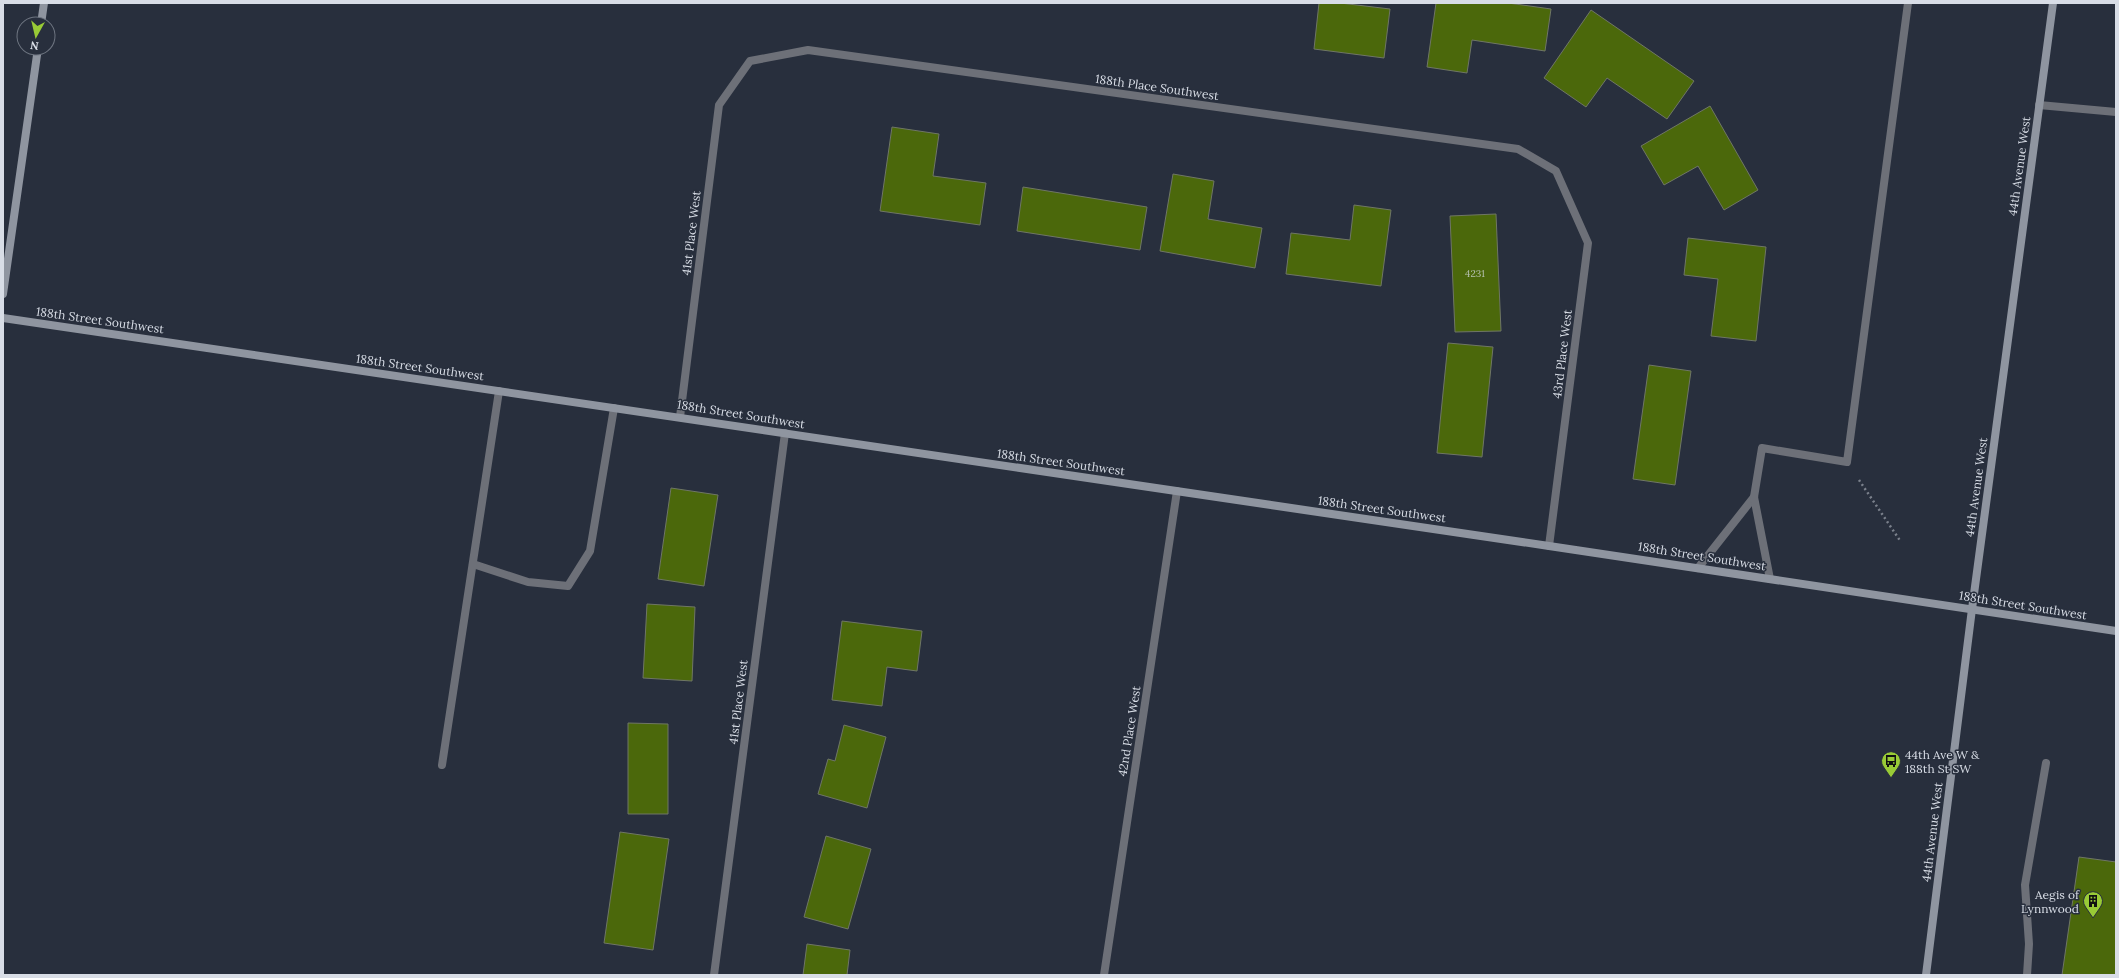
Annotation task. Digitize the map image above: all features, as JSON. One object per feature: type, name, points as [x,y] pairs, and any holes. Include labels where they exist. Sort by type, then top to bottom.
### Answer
[{"type":"street","points":[[42,16],[44,3]]},
{"type":"street","points":[[1770,579],[1754,497],[1762,448],[1847,462],[1908,3]]},
{"type":"street","name":"44th Avenue West","points":[[1926,975],[1972,609],[2053,3]]},
{"type":"street","name":"188th Place Southwest","points":[[750,60],[808,50],[1518,150],[1556,171]]},
{"type":"street","points":[[3,294],[37,56]]},
{"type":"street","name":"41st Place West","points":[[680,417],[719,105],[750,60]]},
{"type":"street","points":[[2039,105],[2116,112]]},
{"type":"street","name":"43rd Place West","points":[[1549,546],[1588,244],[1556,171]]},
{"type":"street","name":"188th Street Southwest","points":[[3,318],[680,417],[2116,631]]},
{"type":"street","points":[[442,766],[499,391]]},
{"type":"street","points":[[473,564],[528,582],[568,586],[590,551],[614,408]]},
{"type":"street","name":"41st Place West","points":[[714,975],[785,433]]},
{"type":"street","name":"42nd Place West","points":[[1104,975],[1177,491]]},
{"type":"street","points":[[1698,568],[1754,497]]},
{"type":"street","points":[[2027,975],[2029,944],[2025,885],[2046,763]]},
{"type":"path","points":[[1847,462],[1901,542]]},
{"type":"building","points":[[1319,3],[1340,3],[1390,9],[1384,58],[1314,49]]},
{"type":"building","points":[[1436,3],[1508,3],[1551,9],[1545,51],[1472,40],[1467,73],[1427,67]]},
{"type":"building","points":[[1591,10],[1694,81],[1667,119],[1607,78],[1586,107],[1544,78]]},
{"type":"building","points":[[1710,106],[1758,190],[1724,210],[1698,166],[1664,185],[1641,146]]},
{"type":"building","points":[[892,127],[939,134],[933,176],[986,183],[980,225],[880,211]]},
{"type":"building","points":[[1173,174],[1214,181],[1208,219],[1262,228],[1255,268],[1160,251]]},
{"type":"building","points":[[1023,187],[1147,207],[1140,250],[1017,231]]},
{"type":"building","points":[[1354,205],[1391,210],[1381,286],[1286,274],[1291,233],[1350,240]]},
{"type":"building","points":[[1496,214],[1501,331],[1455,332],[1450,216]]},
{"type":"building","points":[[1688,238],[1766,247],[1756,341],[1711,336],[1718,279],[1684,275]]},
{"type":"building","points":[[1448,343],[1493,347],[1482,457],[1437,453]]},
{"type":"building","points":[[1649,365],[1691,371],[1675,485],[1633,479]]},
{"type":"building","points":[[671,488],[718,495],[704,586],[658,579]]},
{"type":"building","points":[[647,604],[695,607],[692,681],[643,678]]},
{"type":"building","points":[[842,621],[922,631],[917,671],[887,667],[882,706],[832,700]]},
{"type":"building","points":[[628,723],[668,724],[668,814],[628,814]]},
{"type":"building","points":[[844,725],[886,737],[867,808],[818,794],[828,759],[835,761]]},
{"type":"building","points":[[620,832],[669,839],[653,950],[604,943]]},
{"type":"building","points":[[826,836],[871,849],[848,929],[804,917]]},
{"type":"building","name":"Aegis of Lynnwood","points":[[2079,857],[2116,862],[2116,975],[2062,975]]},
{"type":"building","points":[[807,944],[850,950],[847,975],[803,975]]},
{"type":"place","name":"44th Ave W & 188th St SW","points":[[1891,778]]},
{"type":"place","name":"Aegis of Lynnwood","points":[[2093,918]]}]
